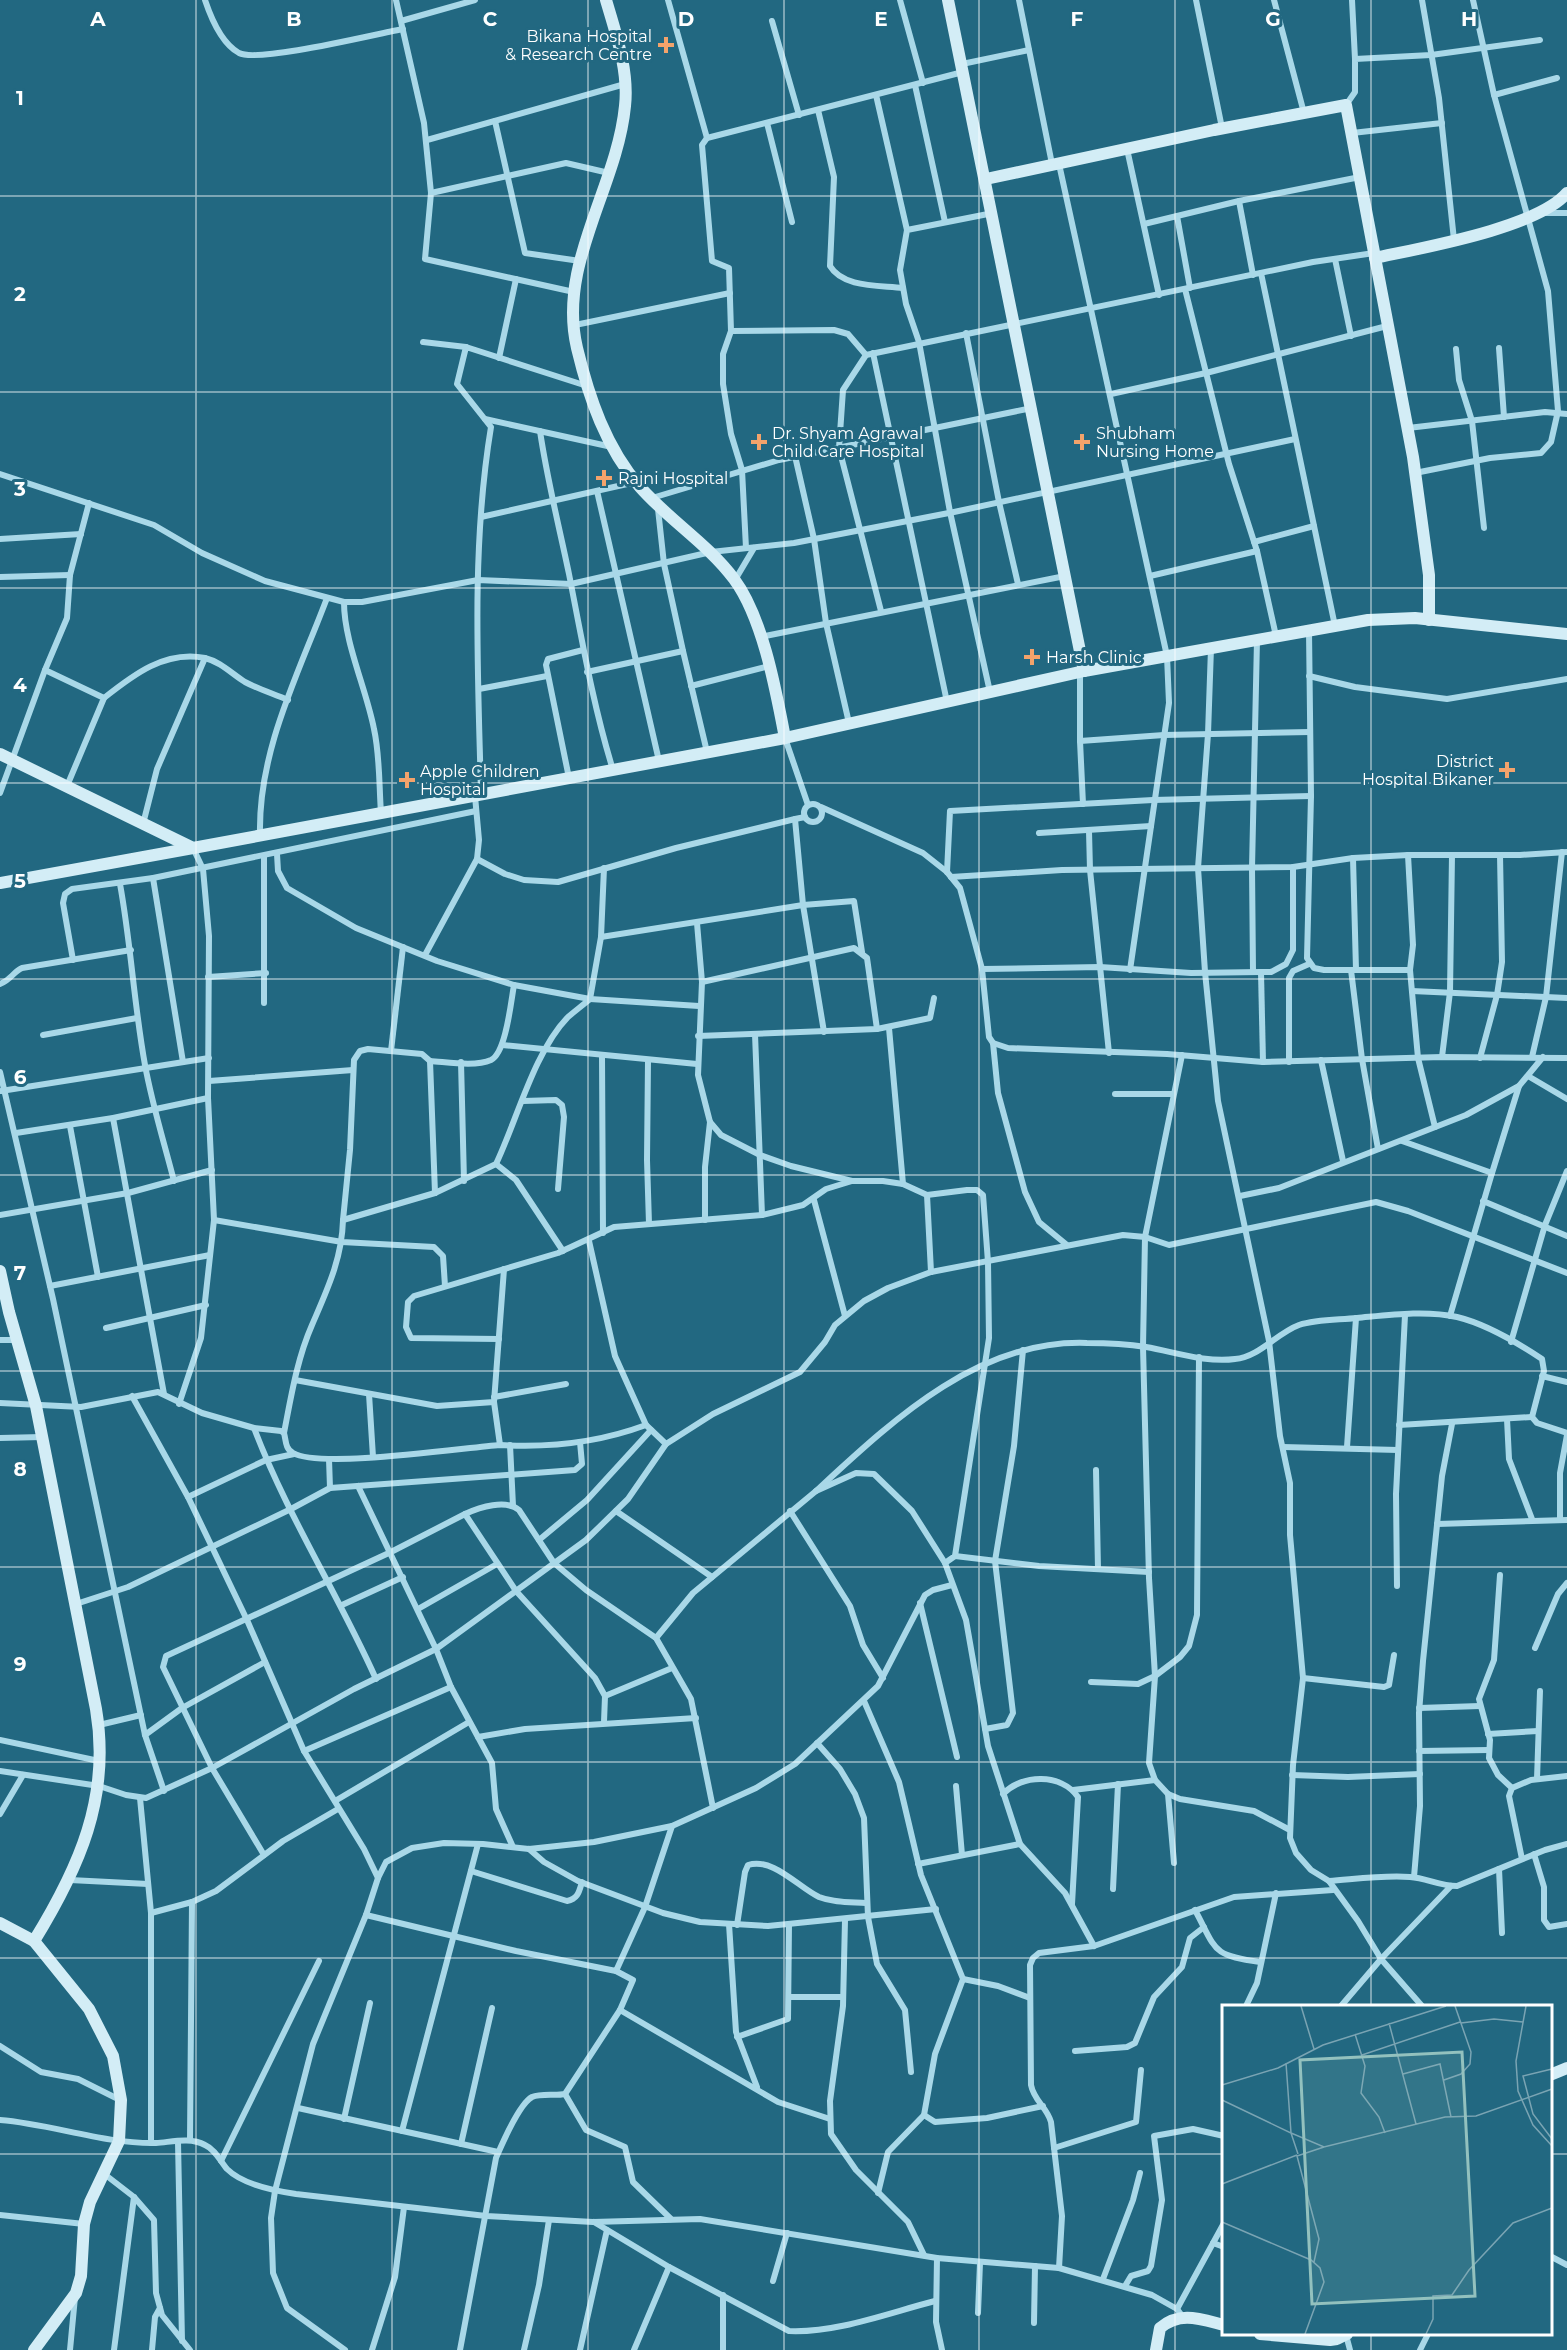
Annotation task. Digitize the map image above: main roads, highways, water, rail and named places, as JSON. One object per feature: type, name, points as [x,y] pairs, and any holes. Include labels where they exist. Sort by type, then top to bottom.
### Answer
[{"type":"place","name":"Bikana Hospital & Research Centre","points":[[666,45]]},
{"type":"place","name":"Dr. Shyam Agrawal Child Care Hospital","points":[[759,442]]},
{"type":"place","name":"Shubham Nursing Home","points":[[1082,442]]},
{"type":"place","name":"Rajni Hospital","points":[[604,478]]},
{"type":"place","name":"Harsh Clinic","points":[[1032,657]]},
{"type":"place","name":"District Hospital Bikaner","points":[[1507,770]]},
{"type":"place","name":"Apple Children Hospital","points":[[407,780]]}]
